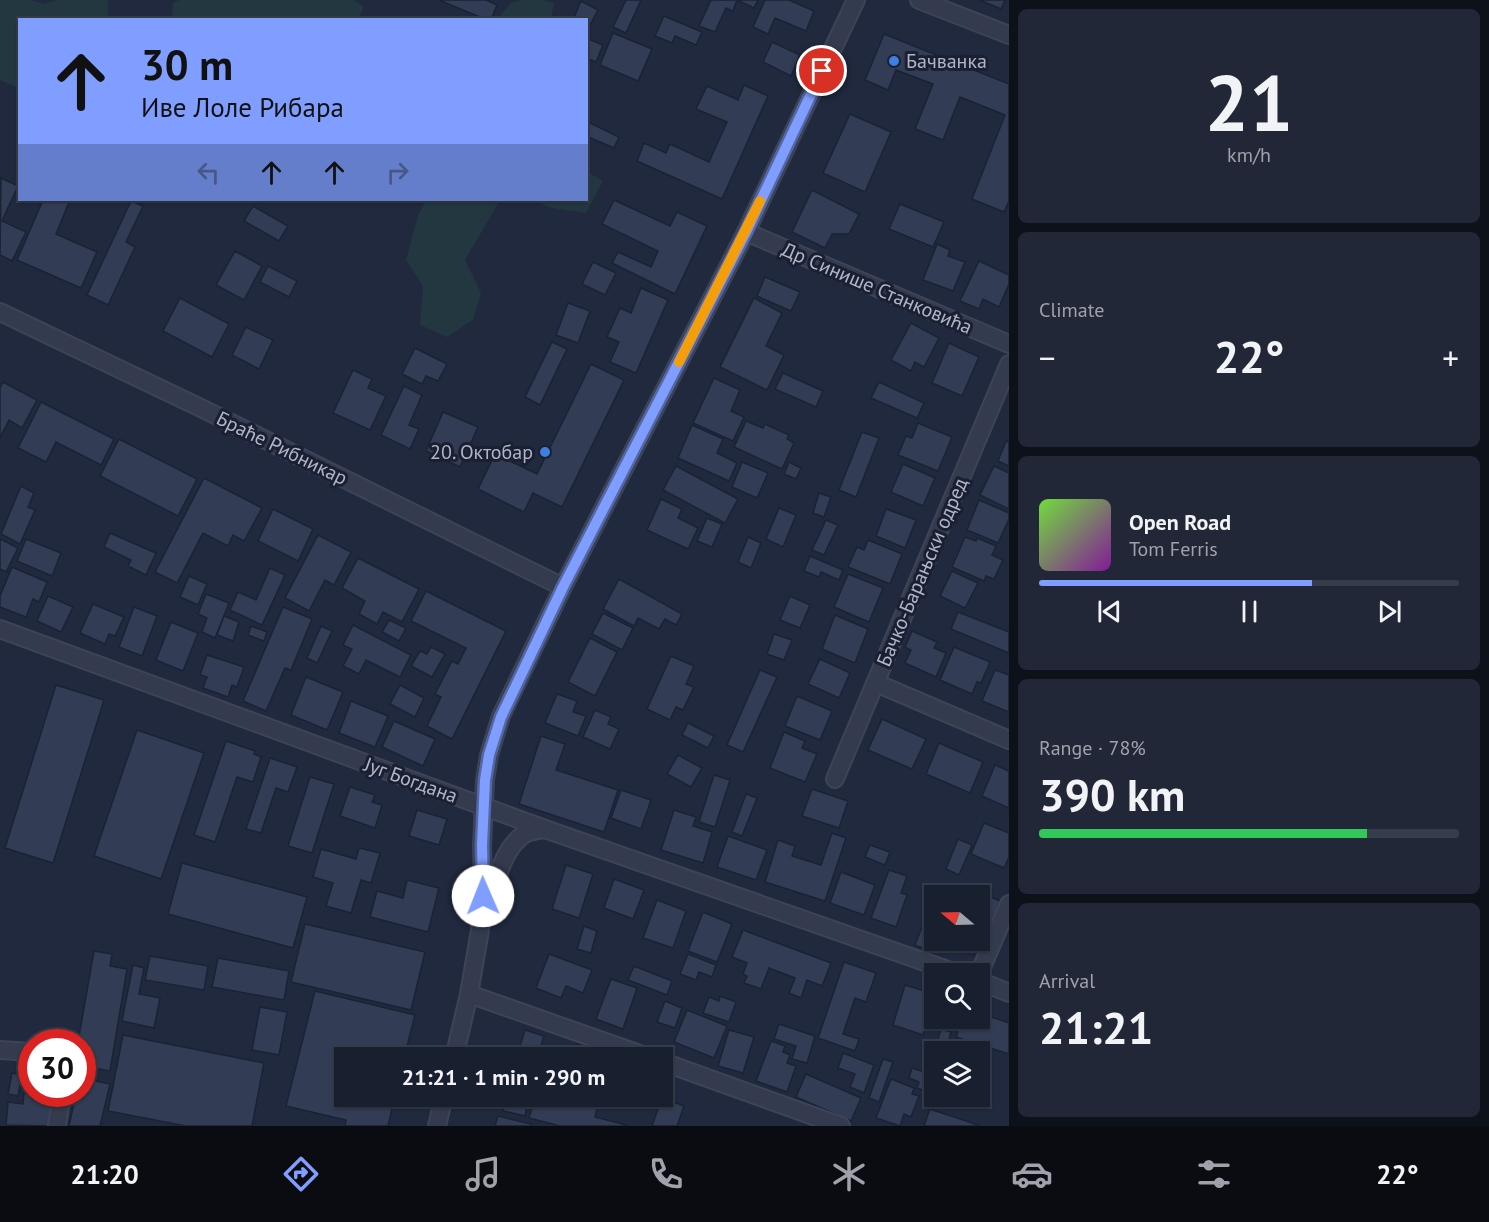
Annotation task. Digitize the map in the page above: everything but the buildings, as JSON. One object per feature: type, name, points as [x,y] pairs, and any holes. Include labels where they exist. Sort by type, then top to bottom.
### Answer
[{"type":"street","points":[[457,1047],[480,930],[483,896],[483,806],[489,755],[501,717],[563,587],[746,232],[856,0]]},
{"type":"street","points":[[919,0],[1009,34]]},
{"type":"street","name":"Др Синише Станковића","points":[[746,232],[1009,344]]},
{"type":"street","name":"Браће Рибникар","points":[[0,312],[244,429],[563,587]]},
{"type":"street","name":"Бачко-Барањски одред","points":[[835,779],[1009,364]]},
{"type":"street","name":"Југ Богдана","points":[[0,629],[545,829],[927,963]]},
{"type":"street","points":[[876,683],[1009,740]]},
{"type":"street","points":[[480,930],[507,854],[516,840],[528,832],[545,829]]},
{"type":"street","points":[[984,963],[1009,904]]},
{"type":"street","points":[[990,985],[1009,993]]},
{"type":"street","points":[[469,994],[620,1047]]},
{"type":"street","points":[[0,1050],[18,1051]]},
{"type":"street","points":[[673,1066],[841,1126]]},
{"type":"street","points":[[57,1126],[60,1107]]},
{"type":"street","points":[[437,1126],[441,1107]]},
{"type":"shaded area","points":[[0,0],[31,0],[43,4],[57,0],[108,0],[108,18],[18,18],[18,88],[0,80]]},
{"type":"shaded area","points":[[179,0],[354,0],[364,7],[358,18],[172,18],[173,3]]},
{"type":"shaded area","points":[[520,0],[543,0],[554,3],[551,18],[498,18],[510,4]]},
{"type":"shaded area","points":[[588,173],[603,181],[586,213],[552,208],[535,201],[588,201]]},
{"type":"shaded area","points":[[425,201],[499,201],[465,260],[481,293],[473,320],[447,337],[420,325],[423,286],[406,260],[418,215]]},
{"type":"slow traffic","points":[[679,362],[760,201]]},
{"type":"place","name":"Бачванка","points":[[894,61]]},
{"type":"place","name":"20. Октобар","points":[[545,452]]},
{"type":"route","points":[[483,896],[482,845],[485,780],[489,755],[501,717],[563,587],[746,232],[822,71]]}]
